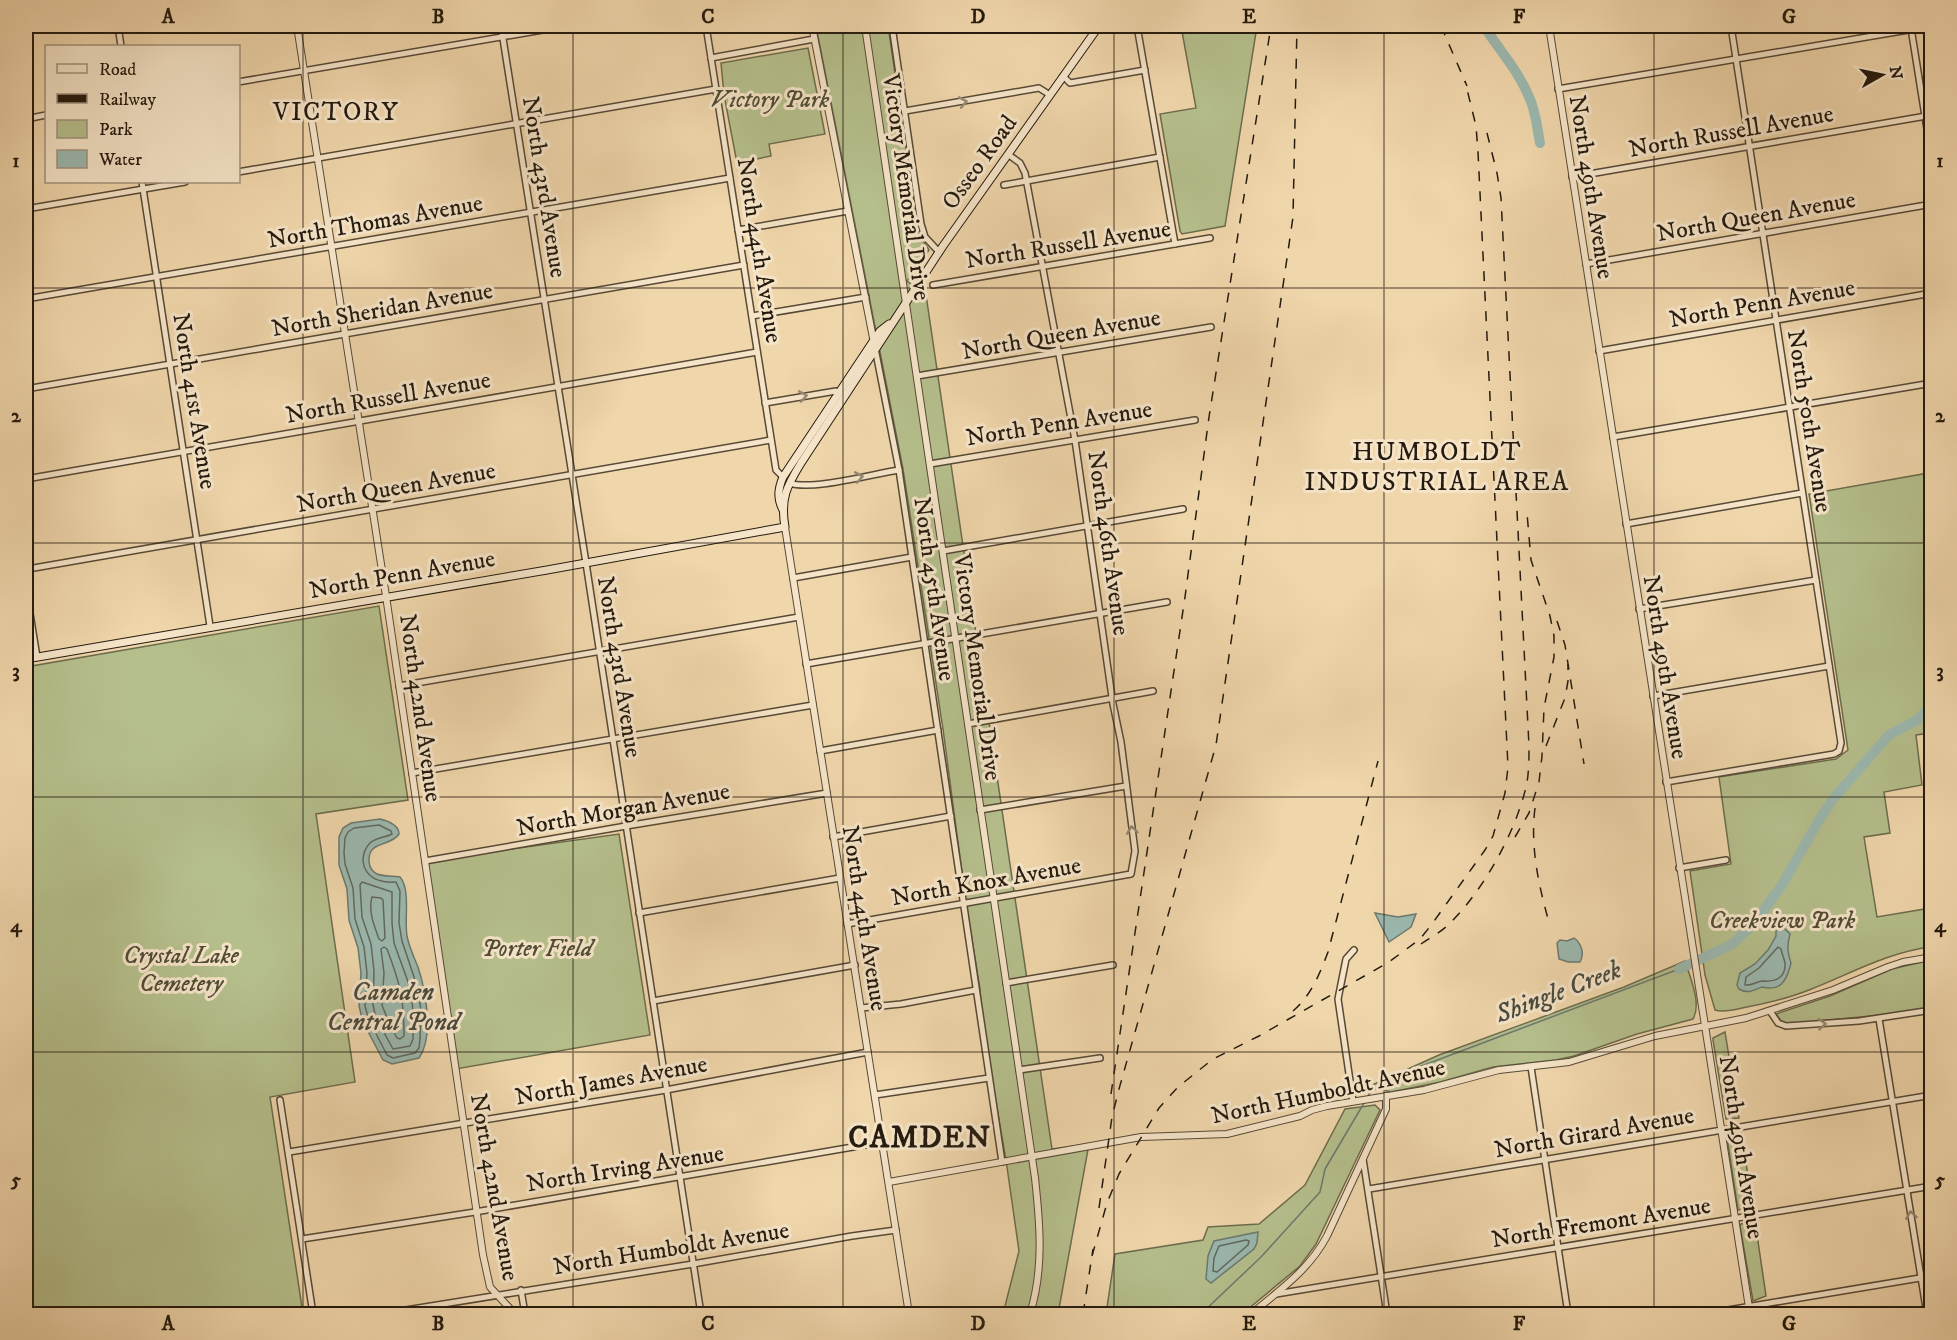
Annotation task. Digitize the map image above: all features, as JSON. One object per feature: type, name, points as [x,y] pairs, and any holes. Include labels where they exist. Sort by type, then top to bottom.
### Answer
[{"type":"main road","name":"Osseo Road","points":[[785,527],[778,490],[875,344],[880,331],[891,323],[1099,26]]},
{"type":"main road","name":"Osseo Road","points":[[786,480],[839,393],[875,344]]},
{"type":"main road","name":"North Penn Avenue","points":[[26,659],[785,527]]},
{"type":"street","points":[[26,28],[42,26]]},
{"type":"street","points":[[118,26],[121,45]]},
{"type":"street","name":"North 42nd Avenue","points":[[297,26],[373,509],[488,1279],[495,1295],[515,1314]]},
{"type":"street","name":"North 43rd Avenue","points":[[501,26],[600,651],[701,1314]]},
{"type":"street","points":[[240,82],[566,26]]},
{"type":"street","name":"North 44th Avenue","points":[[706,26],[776,470],[786,480]]},
{"type":"street","name":"North 45th Avenue","points":[[812,26],[899,470],[1002,1162]]},
{"type":"street","name":"Victory Memorial Drive","points":[[865,26],[1031,1157],[1040,1240],[1038,1281],[1030,1314]]},
{"type":"street","name":"Victory Memorial Drive","points":[[893,26],[921,224],[924,237],[939,252]]},
{"type":"street","points":[[1137,26],[1175,244]]},
{"type":"street","name":"North 49th Avenue","points":[[1549,26],[1750,1314]]},
{"type":"street","name":"North 50th Avenue","points":[[1666,782],[1834,754],[1839,751],[1841,743],[1731,26]]},
{"type":"street","points":[[1558,89],[1911,27],[1932,26]]},
{"type":"street","points":[[1911,27],[1928,116],[1932,160]]},
{"type":"street","points":[[711,58],[814,39]]},
{"type":"street","points":[[1063,76],[1070,83],[1145,70]]},
{"type":"street","points":[[905,111],[1039,88],[1050,95]]},
{"type":"street","points":[[240,172],[716,89]]},
{"type":"street","points":[[26,119],[45,115]]},
{"type":"street","name":"North Russell Avenue","points":[[1572,177],[1928,116]]},
{"type":"street","name":"North 46th Avenue","points":[[1009,155],[1023,166],[1075,440],[1135,850],[1131,874]]},
{"type":"street","points":[[1004,185],[1160,158]]},
{"type":"street","name":"North Thomas Avenue","points":[[26,299],[730,178]]},
{"type":"street","name":"North 41st Avenue","points":[[142,183],[210,626]]},
{"type":"street","points":[[26,208],[179,183]]},
{"type":"street","name":"North Queen Avenue","points":[[1586,264],[1932,204]]},
{"type":"street","points":[[738,230],[848,211]]},
{"type":"street","name":"North Russell Avenue","points":[[933,285],[1210,238]]},
{"type":"street","name":"North Sheridan Avenue","points":[[26,389],[744,265]]},
{"type":"street","name":"North Penn Avenue","points":[[1599,351],[1932,293]]},
{"type":"street","points":[[752,316],[866,297]]},
{"type":"street","name":"North Queen Avenue","points":[[917,376],[1211,327]]},
{"type":"street","name":"North Russell Avenue","points":[[26,479],[757,352]]},
{"type":"street","points":[[1613,437],[1932,383]]},
{"type":"street","points":[[765,403],[836,391],[839,393]]},
{"type":"street","name":"North Penn Avenue","points":[[930,464],[1194,420]]},
{"type":"street","name":"North Queen Avenue","points":[[26,570],[771,440]]},
{"type":"street","points":[[786,480],[798,486],[899,470]]},
{"type":"street","points":[[1626,524],[1802,494]]},
{"type":"street","points":[[943,551],[1183,509]]},
{"type":"street","name":"North 44th Avenue","points":[[785,527],[909,1314]]},
{"type":"street","points":[[793,578],[912,557]]},
{"type":"street","points":[[1639,609],[1816,580]]},
{"type":"street","points":[[26,589],[37,657]]},
{"type":"street","points":[[806,664],[1167,602]]},
{"type":"street","points":[[399,686],[799,617]]},
{"type":"street","points":[[1653,696],[1829,666]]},
{"type":"street","points":[[968,724],[1153,692]]},
{"type":"street","points":[[412,773],[813,705]]},
{"type":"street","points":[[820,751],[938,730]]},
{"type":"street","points":[[980,810],[1125,786]]},
{"type":"street","name":"North Morgan Avenue","points":[[425,861],[827,793]]},
{"type":"street","points":[[833,837],[951,816]]},
{"type":"street","points":[[1679,868],[1726,860]]},
{"type":"street","name":"North Knox Avenue","points":[[847,924],[1131,874]]},
{"type":"street","points":[[639,913],[840,878]]},
{"type":"street","points":[[1354,950],[1346,960],[1338,999],[1355,1101]]},
{"type":"street","name":"North Humboldt Avenue","points":[[889,1182],[1140,1137],[1227,1134],[1300,1116],[1312,1110],[1446,1085],[1499,1070],[1569,1062],[1655,1036],[1746,1018],[1833,990],[1888,967],[1932,957]]},
{"type":"street","points":[[653,1000],[855,965]]},
{"type":"street","points":[[1006,984],[1113,965]]},
{"type":"street","points":[[861,1008],[901,1004],[976,990]]},
{"type":"street","points":[[1770,1011],[1778,1023],[1786,1026],[1879,1019],[1932,1010]]},
{"type":"street","points":[[1879,1019],[1927,1314]]},
{"type":"street","name":"North James Avenue","points":[[289,1152],[666,1090],[868,1052]]},
{"type":"street","points":[[1019,1070],[1100,1058]]},
{"type":"street","points":[[1531,1067],[1569,1314]]},
{"type":"street","points":[[875,1095],[989,1078]]},
{"type":"street","name":"North Girard Avenue","points":[[1368,1189],[1932,1095]]},
{"type":"street","points":[[1251,1314],[1293,1280],[1317,1253],[1386,1109],[1386,1096]]},
{"type":"street","points":[[280,1100],[313,1314]]},
{"type":"street","name":"North Irving Avenue","points":[[302,1239],[882,1142]]},
{"type":"street","points":[[1363,1159],[1387,1314]]},
{"type":"street","name":"North Fremont Avenue","points":[[1276,1294],[1932,1186]]},
{"type":"street","name":"North Humboldt Avenue","points":[[381,1314],[896,1230]]},
{"type":"street","points":[[1704,1314],[1932,1276]]},
{"type":"street","name":"North 42nd Avenue","points":[[521,1290],[525,1314]]},
{"type":"green space","points":[[816,26],[888,26],[919,235],[929,250],[907,281],[926,295],[1052,1149],[1089,1144],[1058,1314],[1003,1314],[1019,1251],[1006,1160],[982,1022],[980,989],[943,729],[903,469]]},
{"type":"green space","points":[[1181,26],[1257,26],[1225,226],[1182,234],[1160,114],[1196,108]]},
{"type":"green space","name":"Victory Park","points":[[808,48],[825,134],[769,144],[771,156],[737,163],[724,95],[721,63]]},
{"type":"green space","name":"Creekview Park","points":[[1931,463],[1931,733],[1916,735],[1922,785],[1884,792],[1890,833],[1864,837],[1877,917],[1931,908],[1931,947],[1869,964],[1786,998],[1731,1010],[1715,1010],[1705,975],[1690,871],[1731,864],[1719,777],[1836,759],[1848,750],[1809,494],[1928,473],[1928,465]]},
{"type":"green space","name":"Crystal Lake Cemetery","points":[[379,606],[408,800],[316,814],[355,1082],[270,1097],[303,1314],[26,1314],[26,667]]},
{"type":"green space","name":"Porter Field","points":[[619,834],[650,1035],[456,1069],[425,861]]},
{"type":"green space","points":[[1931,960],[1931,1007],[1902,1013],[1788,1024],[1782,1022],[1776,1014],[1830,996],[1892,969]]},
{"type":"green space","points":[[1685,961],[1696,998],[1693,1019],[1556,1060],[1493,1067],[1440,1082],[1391,1092],[1379,1089],[1359,1091],[1439,1055],[1624,987]]},
{"type":"green space","points":[[1725,1032],[1739,1118],[1726,1119],[1713,1040]]},
{"type":"green space","points":[[1375,1105],[1380,1110],[1316,1244],[1300,1266],[1242,1314],[1106,1314],[1115,1254],[1203,1240],[1208,1227],[1259,1224],[1305,1185],[1345,1109]]},
{"type":"green space","points":[[1741,1132],[1753,1206],[1738,1210],[1727,1138],[1728,1135]]},
{"type":"green space","points":[[1755,1221],[1766,1296],[1753,1301],[1740,1226]]},
{"type":"water","name":"Camden Central Pond","points":[[380,819],[390,822],[399,834],[391,841],[372,850],[370,867],[380,875],[400,877],[403,883],[406,897],[407,936],[421,977],[427,1014],[424,1049],[419,1058],[392,1064],[383,1060],[363,1022],[359,1006],[361,973],[358,948],[349,920],[347,889],[339,865],[339,837],[343,828],[351,823]]},
{"type":"water","points":[[1375,913],[1398,917],[1416,914],[1411,927],[1389,942]]},
{"type":"water","points":[[1779,928],[1785,929],[1790,934],[1788,948],[1791,963],[1785,979],[1774,988],[1762,987],[1753,991],[1742,991],[1737,985],[1740,973],[1755,964],[1768,950]]},
{"type":"water","points":[[1574,938],[1582,948],[1580,962],[1559,959],[1557,943],[1560,940],[1567,941]]},
{"type":"water","points":[[1258,1232],[1254,1249],[1211,1283],[1206,1279],[1208,1256],[1214,1241]]},
{"type":"waterway","points":[[1484,26],[1525,87],[1533,108],[1540,143]]},
{"type":"waterway","name":"Shingle Creek","points":[[1679,969],[1731,945],[1753,925],[1782,885],[1833,799],[1889,735],[1917,720],[1932,705]]},
{"type":"waterway","name":"Shingle Creek","points":[[1368,1096],[1371,1091],[1395,1076],[1679,969]]},
{"type":"waterway","name":"Shingle Creek","points":[[1201,1314],[1261,1257],[1320,1192],[1325,1169],[1364,1103]]},
{"type":"railway","points":[[1111,1094],[1185,597],[1209,417],[1271,26]]},
{"type":"railway","points":[[1099,1208],[1112,1117],[1119,1089],[1216,745],[1293,217],[1297,26]]},
{"type":"railway","points":[[1441,26],[1467,86]]},
{"type":"railway","points":[[1092,1256],[1107,1203],[1119,1174],[1159,1108],[1178,1087],[1213,1059],[1259,1036],[1389,962],[1420,939],[1493,836],[1505,793],[1508,767],[1478,152],[1476,126],[1465,81]]},
{"type":"railway","points":[[1421,944],[1447,926],[1473,897],[1484,880],[1514,824],[1526,787],[1528,772],[1529,746],[1501,198],[1486,129]]},
{"type":"railway","points":[[1515,837],[1529,813],[1539,782],[1544,708],[1554,657],[1554,636],[1550,616],[1531,560],[1527,513]]},
{"type":"railway","points":[[1557,621],[1565,645],[1584,764]]},
{"type":"railway","points":[[1546,746],[1565,698],[1568,664]]},
{"type":"railway","points":[[1293,1011],[1310,991],[1328,952],[1378,761]]},
{"type":"railway","points":[[1535,808],[1534,838],[1537,867],[1550,926]]},
{"type":"railway","points":[[1083,1314],[1093,1249]]},
{"type":"district","name":"VICTORY","points":[[336,111]]},
{"type":"district","name":"HUMBOLDT INDUSTRIAL AREA","points":[[1437,466]]},
{"type":"district","name":"CAMDEN","points":[[920,1137]]}]
